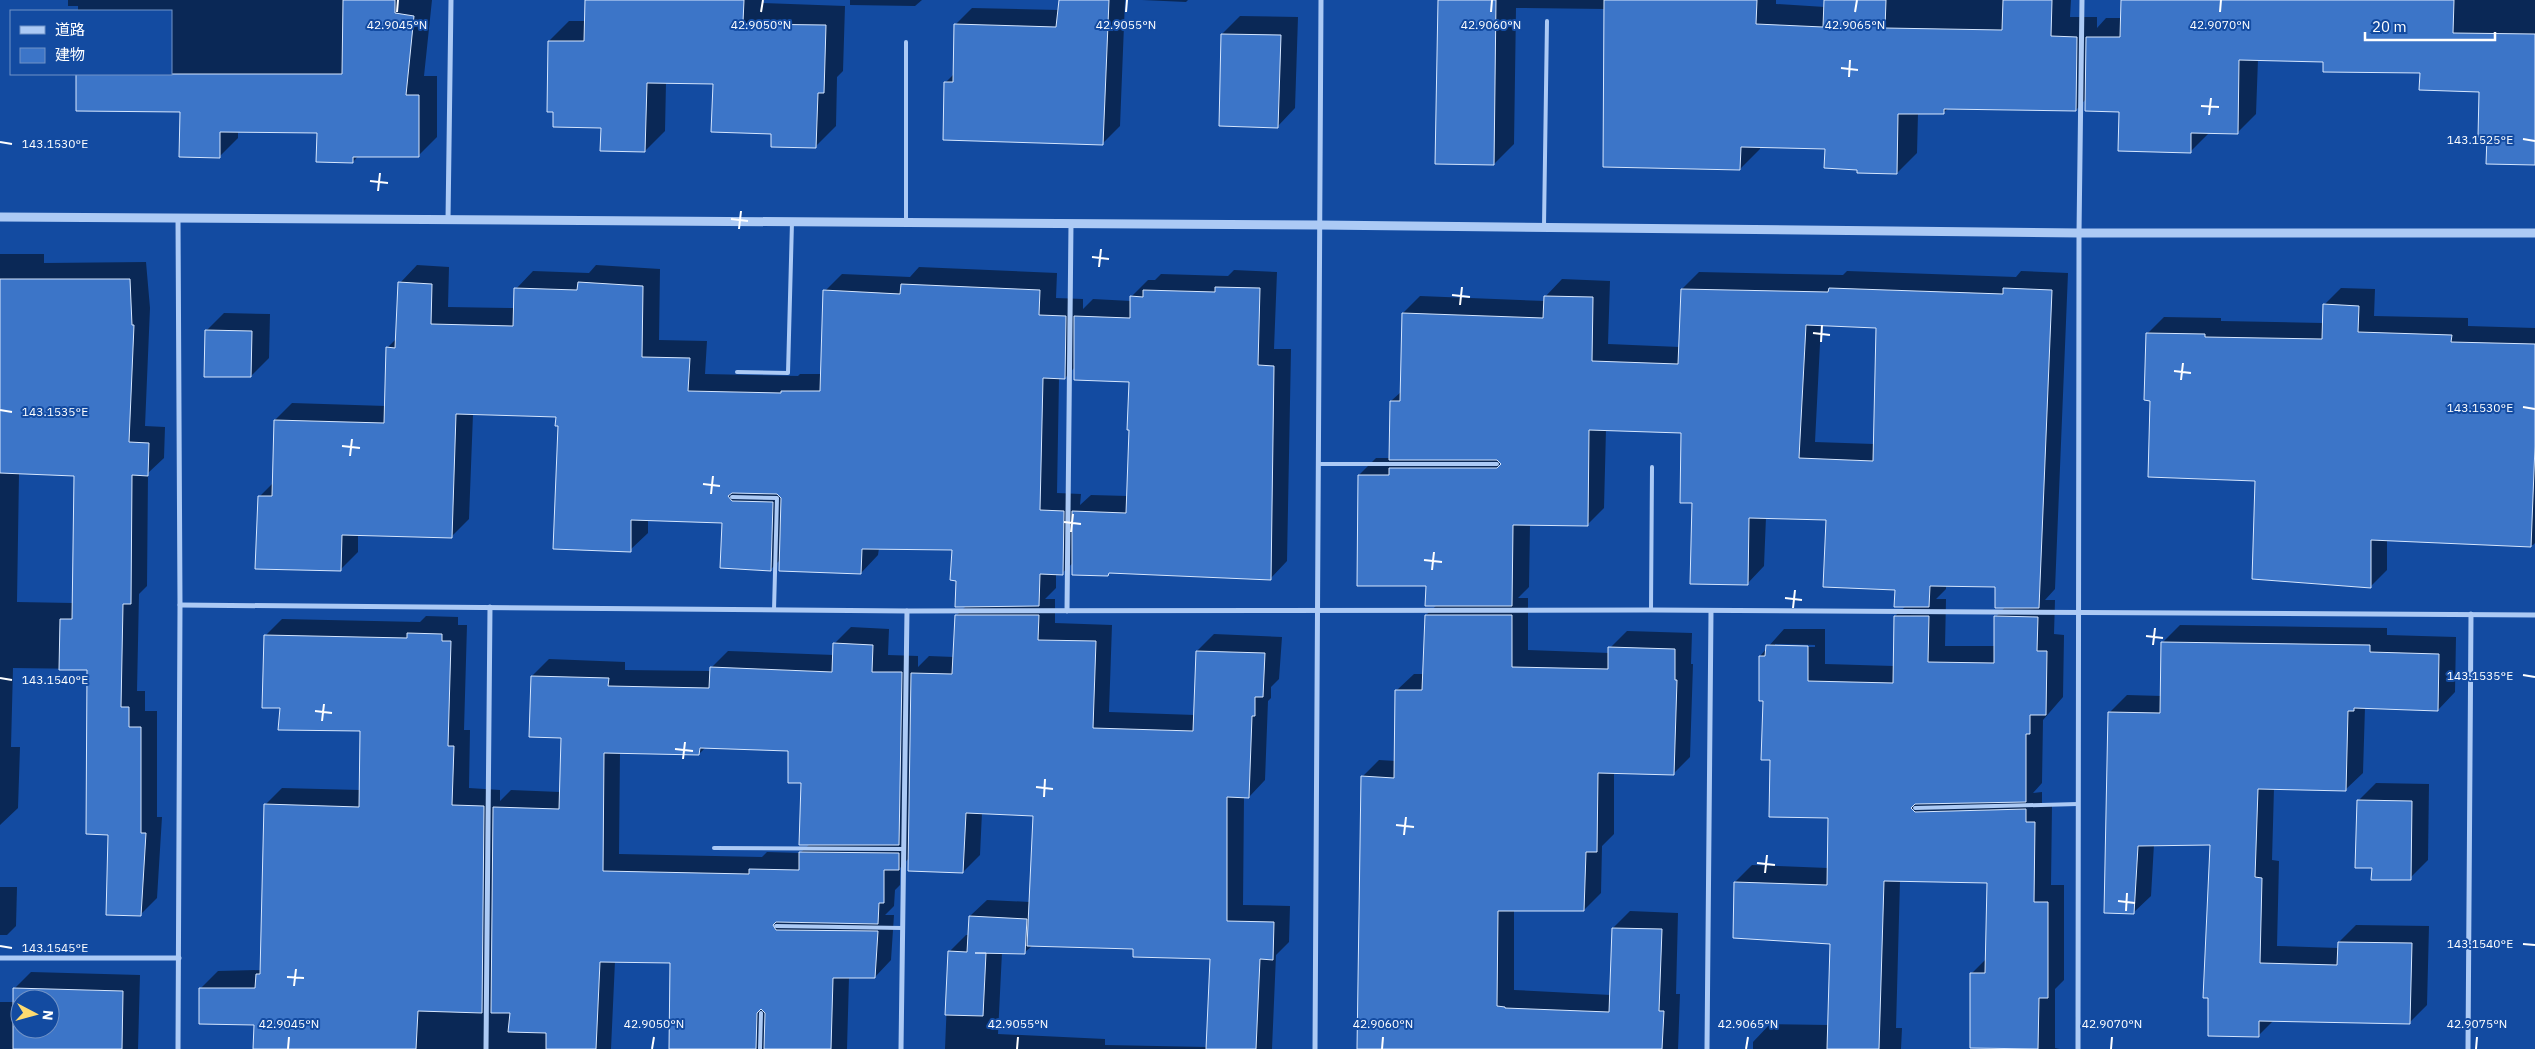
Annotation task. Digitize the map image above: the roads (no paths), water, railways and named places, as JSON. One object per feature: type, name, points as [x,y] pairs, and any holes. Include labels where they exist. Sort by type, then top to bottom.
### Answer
[{"type":"street","points":[[448,220],[451,0]]},
{"type":"street","points":[[1315,1049],[1321,0]]},
{"type":"street","points":[[2078,1049],[2077,613],[2082,0]]},
{"type":"street","points":[[0,217],[1319,225],[2079,233],[2535,233]]},
{"type":"street","points":[[178,218],[180,604],[178,1049]]},
{"type":"street","points":[[1067,611],[1071,224]]},
{"type":"street","points":[[180,604],[907,611],[1711,610],[2535,614]]},
{"type":"street","points":[[486,1049],[490,607]]},
{"type":"street","points":[[1707,1049],[1711,610]]},
{"type":"street","points":[[901,1049],[907,611]]},
{"type":"street","points":[[2468,1049],[2471,614]]},
{"type":"street","points":[[0,958],[179,958]]},
{"type":"lane","points":[[1544,227],[1547,21]]},
{"type":"lane","points":[[906,42],[906,223]]},
{"type":"lane","points":[[738,372],[788,373],[792,222]]},
{"type":"lane","points":[[1319,464],[1497,464]]},
{"type":"lane","points":[[1651,610],[1652,467]]},
{"type":"lane","points":[[732,497],[777,498],[774,610]]},
{"type":"lane","points":[[1915,808],[2078,804]]},
{"type":"lane","points":[[714,848],[904,849]]},
{"type":"lane","points":[[776,926],[903,928]]},
{"type":"lane","points":[[760,1013],[760,1049]]}]
